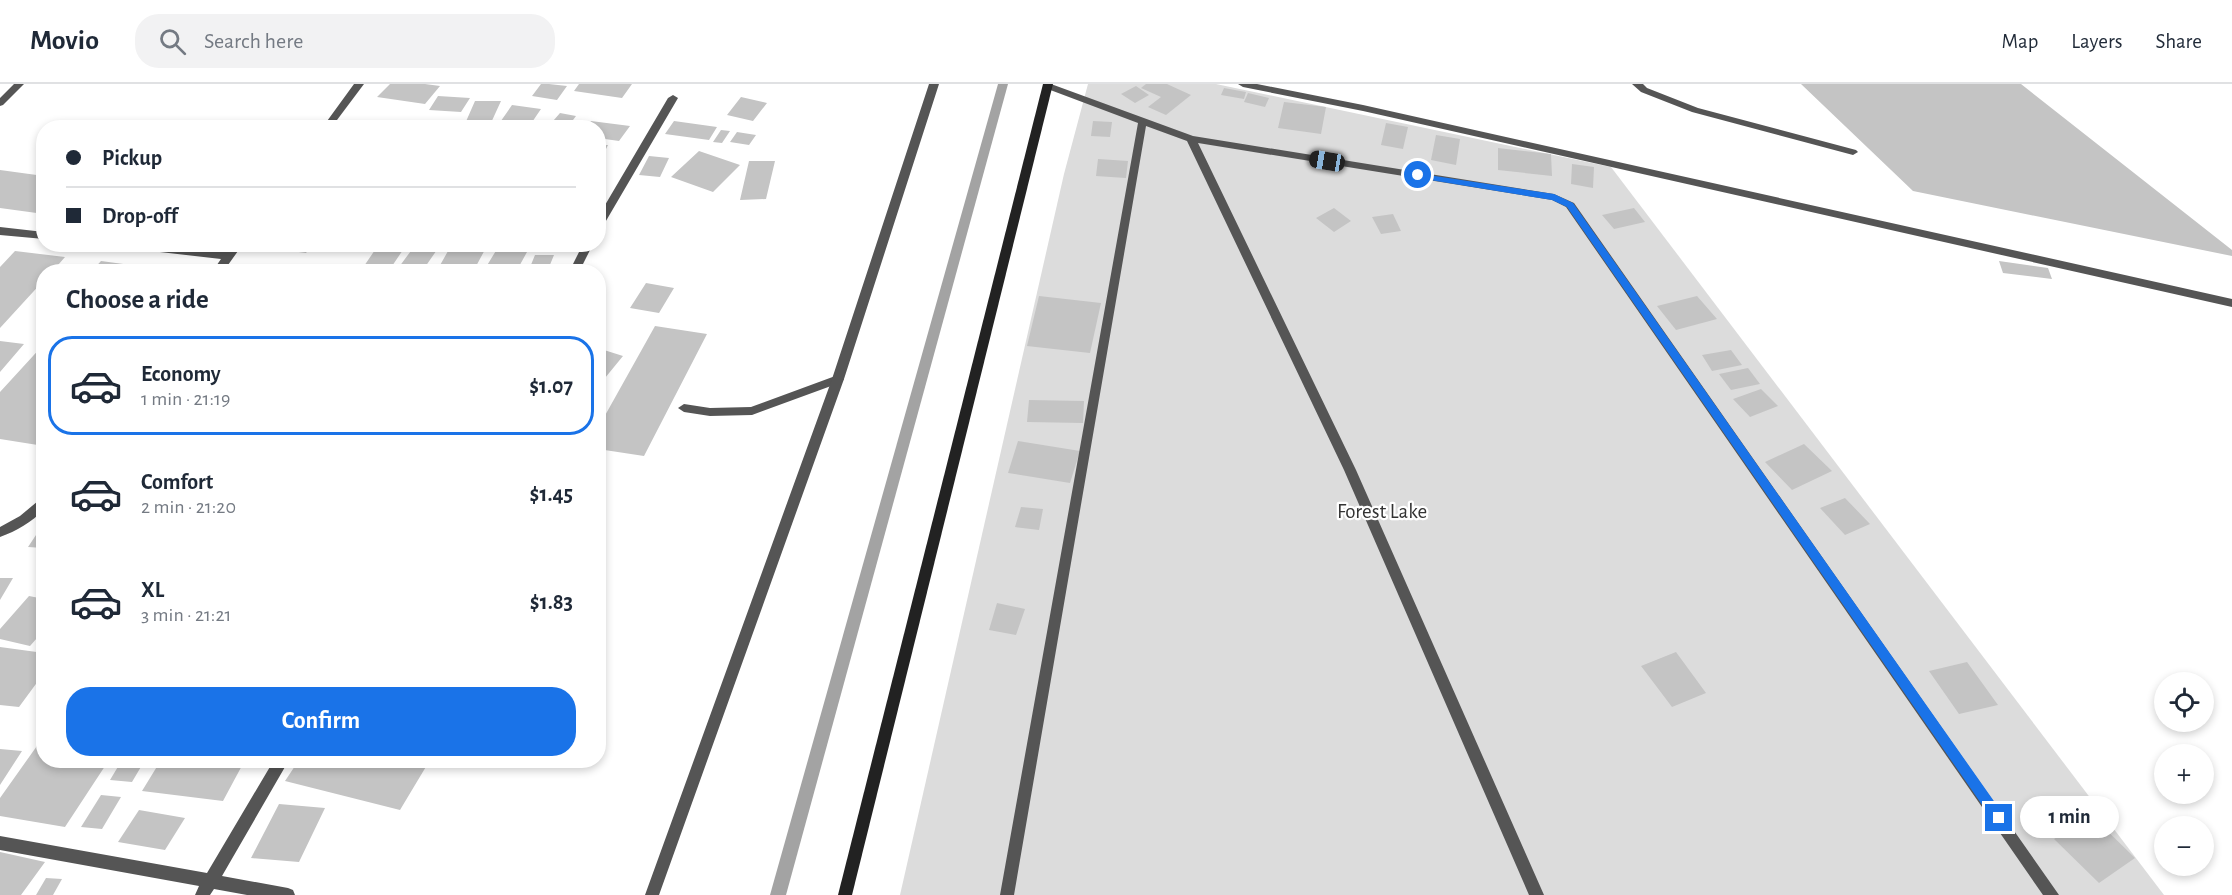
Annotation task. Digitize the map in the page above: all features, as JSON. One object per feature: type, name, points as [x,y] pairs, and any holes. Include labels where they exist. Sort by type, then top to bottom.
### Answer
[{"type":"street","points":[[0,103],[19,84]]},
{"type":"street","points":[[332,120],[359,84]]},
{"type":"street","points":[[652,895],[838,379],[934,84]]},
{"type":"street","points":[[1243,84],[1374,110],[2232,303]]},
{"type":"street","points":[[1636,84],[1644,90],[1695,110],[1853,152]]},
{"type":"street","points":[[845,895],[1048,85],[1142,123],[1191,139],[1554,197],[1570,205],[2052,895]]},
{"type":"street","points":[[606,212],[673,98]]},
{"type":"street","points":[[1007,895],[1142,123]]},
{"type":"street","points":[[1191,139],[1350,470],[1537,895]]},
{"type":"street","points":[[0,231],[36,235]]},
{"type":"street","points":[[194,252],[229,256]]},
{"type":"street","points":[[223,264],[232,252]]},
{"type":"street","points":[[684,408],[710,412],[752,411],[838,379]]},
{"type":"street","points":[[0,532],[15,526],[36,511]]},
{"type":"street","points":[[202,895],[277,768]]},
{"type":"street","points":[[0,843],[288,895]]},
{"type":"green space","name":"Forest Lake","points":[[1088,84],[1216,84],[1611,167],[2164,895],[900,895],[1064,174]]},
{"type":"building","points":[[390,84],[440,86],[425,104],[377,97]]},
{"type":"building","points":[[541,84],[567,86],[557,100],[532,96]]},
{"type":"building","points":[[579,84],[632,84],[622,98],[574,91]]},
{"type":"building","points":[[1146,84],[1167,84],[1191,95],[1166,115],[1148,107],[1161,97],[1141,88]]},
{"type":"building","points":[[1801,84],[2021,84],[2232,250],[2232,256],[1913,191]]},
{"type":"building","points":[[1136,86],[1149,95],[1135,103],[1121,94]]},
{"type":"building","points":[[1224,88],[1246,92],[1244,99],[1221,95]]},
{"type":"building","points":[[1248,93],[1269,98],[1265,107],[1244,102]]},
{"type":"building","points":[[438,96],[470,98],[461,112],[429,110]]},
{"type":"building","points":[[741,97],[767,103],[753,121],[727,115]]},
{"type":"building","points":[[475,101],[501,101],[492,120],[467,120]]},
{"type":"building","points":[[1284,102],[1326,107],[1321,134],[1278,128]]},
{"type":"building","points":[[512,105],[541,109],[533,120],[502,120]]},
{"type":"building","points":[[560,113],[576,116],[573,120],[554,120]]},
{"type":"building","points":[[674,121],[717,127],[709,140],[665,134]]},
{"type":"building","points":[[1093,121],[1112,122],[1110,137],[1091,136]]},
{"type":"building","points":[[606,123],[630,126],[619,141],[606,139]]},
{"type":"building","points":[[1386,123],[1408,127],[1403,149],[1381,145]]},
{"type":"building","points":[[721,130],[730,131],[722,143],[713,142]]},
{"type":"building","points":[[737,132],[756,135],[749,145],[730,142]]},
{"type":"building","points":[[1436,135],[1460,139],[1456,165],[1431,160]]},
{"type":"building","points":[[1498,148],[1551,154],[1552,176],[1498,170]]},
{"type":"building","points":[[699,151],[740,165],[713,192],[671,177]]},
{"type":"building","points":[[649,156],[669,158],[660,177],[639,175]]},
{"type":"building","points":[[1098,159],[1128,161],[1126,178],[1096,176]]},
{"type":"building","points":[[749,161],[775,161],[766,199],[740,200]]},
{"type":"building","points":[[1572,164],[1594,167],[1593,188],[1571,184]]},
{"type":"building","points":[[0,170],[36,175],[36,213],[0,208]]},
{"type":"building","points":[[1334,208],[1351,221],[1334,232],[1316,218]]},
{"type":"building","points":[[1634,208],[1645,222],[1614,229],[1602,215]]},
{"type":"building","points":[[1393,214],[1401,231],[1381,234],[1372,217]]},
{"type":"building","points":[[15,251],[65,257],[59,264],[36,264],[36,289],[0,328],[0,267]]},
{"type":"building","points":[[374,252],[402,252],[393,264],[365,264]]},
{"type":"building","points":[[410,252],[435,252],[427,264],[401,264]]},
{"type":"building","points":[[447,252],[484,252],[477,264],[441,264]]},
{"type":"building","points":[[495,252],[527,252],[520,264],[488,264]]},
{"type":"building","points":[[535,255],[554,255],[550,264],[531,264]]},
{"type":"building","points":[[101,261],[123,264],[98,264]]},
{"type":"building","points":[[1999,261],[2048,268],[2052,279],[2003,273]]},
{"type":"building","points":[[646,283],[674,288],[659,313],[630,308]]},
{"type":"building","points":[[1039,296],[1101,303],[1090,353],[1027,346]]},
{"type":"building","points":[[1697,296],[1717,319],[1676,330],[1657,306]]},
{"type":"building","points":[[655,326],[707,334],[644,456],[606,450],[606,414]]},
{"type":"building","points":[[0,341],[24,344],[0,372]]},
{"type":"building","points":[[1731,350],[1742,365],[1712,371],[1702,355]]},
{"type":"building","points":[[606,351],[623,356],[606,377]]},
{"type":"building","points":[[36,353],[36,445],[0,439],[0,392]]},
{"type":"building","points":[[1748,368],[1760,384],[1731,390],[1719,374]]},
{"type":"building","points":[[1761,389],[1778,406],[1750,417],[1733,399]]},
{"type":"building","points":[[1029,400],[1084,401],[1083,423],[1027,422]]},
{"type":"building","points":[[1018,441],[1080,451],[1070,483],[1008,473]]},
{"type":"building","points":[[1804,444],[1832,471],[1792,490],[1765,462]]},
{"type":"building","points":[[1845,498],[1870,524],[1845,535],[1820,508]]},
{"type":"building","points":[[1021,507],[1043,509],[1039,530],[1015,527]]},
{"type":"building","points":[[36,535],[36,548],[28,547]]},
{"type":"building","points":[[0,578],[13,578],[0,600]]},
{"type":"building","points":[[29,596],[36,597],[36,639],[30,646],[0,639],[0,629]]},
{"type":"building","points":[[997,603],[1025,609],[1016,635],[989,630]]},
{"type":"building","points":[[0,647],[36,652],[36,684],[19,707],[0,705]]},
{"type":"building","points":[[1676,652],[1706,693],[1672,707],[1641,666]]},
{"type":"building","points":[[1967,662],[1998,705],[1959,714],[1929,671]]},
{"type":"building","points":[[36,747],[36,768],[104,768],[65,827],[0,816],[0,798]]},
{"type":"building","points":[[0,749],[22,751],[0,785]]},
{"type":"building","points":[[117,768],[140,768],[132,782],[110,780]]},
{"type":"building","points":[[156,768],[241,768],[223,801],[142,791]]},
{"type":"building","points":[[294,768],[425,768],[400,810],[285,781]]},
{"type":"building","points":[[101,795],[121,797],[102,829],[81,827]]},
{"type":"building","points":[[279,804],[325,808],[299,862],[251,858]]},
{"type":"building","points":[[139,810],[185,818],[165,850],[118,842]]},
{"type":"building","points":[[2091,815],[2135,858],[2099,883],[2054,839]]},
{"type":"building","points":[[0,852],[45,862],[21,895],[0,895]]},
{"type":"building","points":[[46,878],[62,879],[53,895],[36,895]]},
{"type":"waterway","points":[[778,895],[1003,84]]},
{"type":"route","points":[[1418,175],[1554,197],[1570,205],[1999,818]]}]
